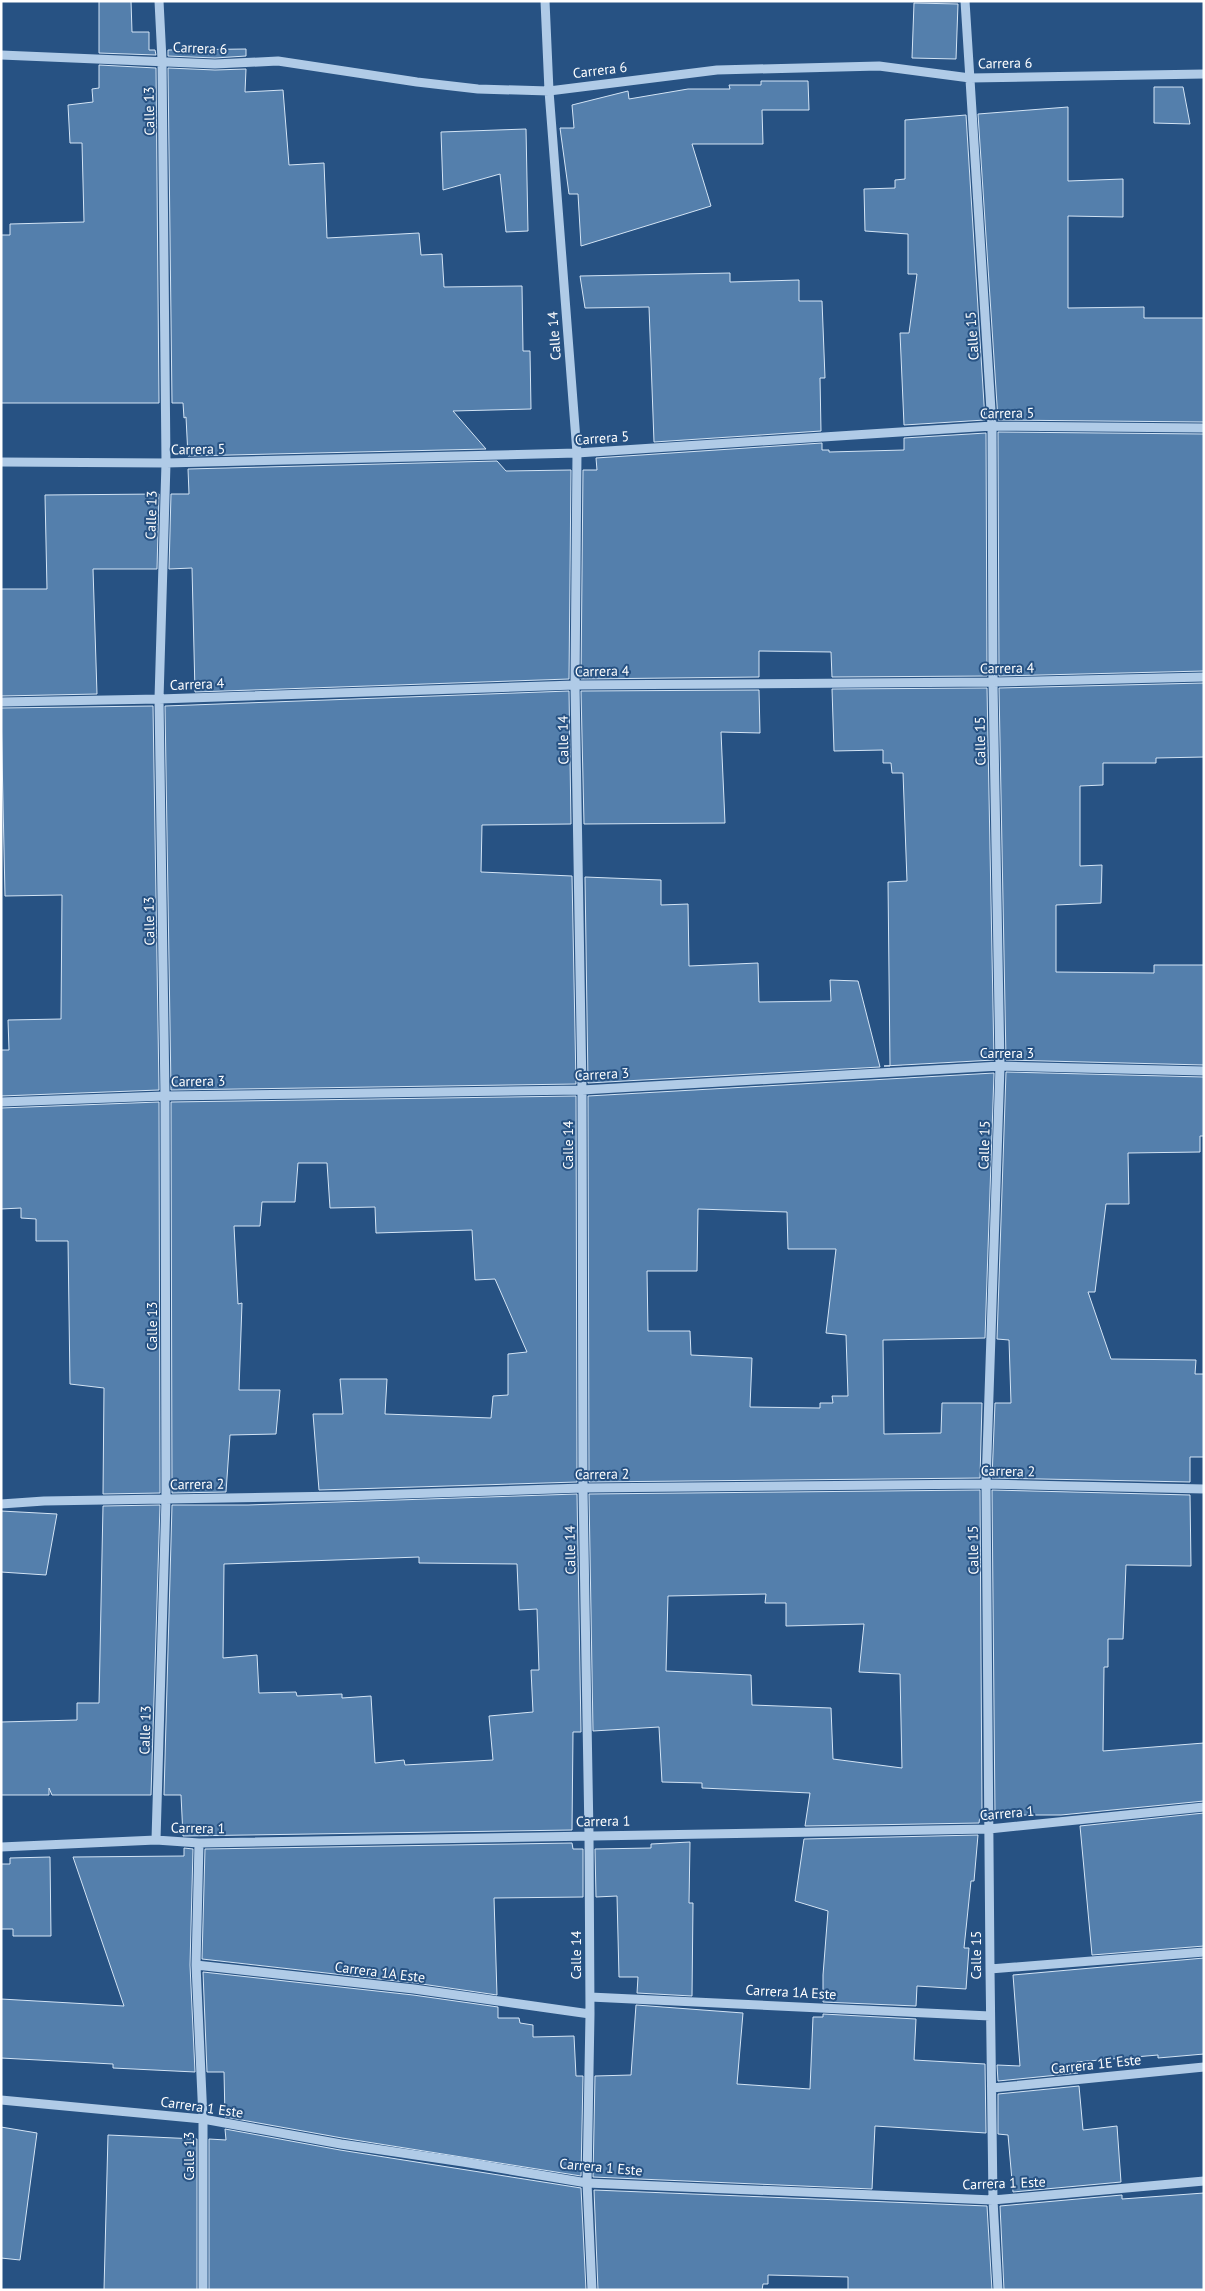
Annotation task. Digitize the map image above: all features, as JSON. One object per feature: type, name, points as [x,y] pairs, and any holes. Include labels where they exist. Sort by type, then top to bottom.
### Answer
[{"type":"street","name":"Calle 13","points":[[156,1840],[166,1498],[165,1096],[159,699],[166,463],[162,60],[159,1]]},
{"type":"street","name":"Calle 14","points":[[545,1],[549,90],[577,453],[576,685],[582,1090],[583,1488],[590,1835],[590,2014],[587,2183],[592,2290]]},
{"type":"street","name":"Calle 15","points":[[965,1],[992,426],[992,682],[1000,1066],[986,1484],[990,2016],[993,2200],[998,2290]]},
{"type":"street","name":"Carrera 6","points":[[1,55],[162,60],[215,64],[278,61],[478,89],[549,90],[717,70],[878,66],[970,78],[1204,74]]},
{"type":"street","name":"Carrera 5","points":[[1,462],[166,463],[577,453],[992,426],[1204,428]]},
{"type":"street","name":"Carrera 4","points":[[1,702],[159,699],[576,685],[992,682],[1204,677]]},
{"type":"street","name":"Carrera 3","points":[[1,1102],[165,1096],[582,1090],[1000,1066],[1204,1071]]},
{"type":"street","name":"Carrera 2","points":[[1,1504],[44,1501],[342,1496],[583,1488],[986,1484],[1204,1490]]},
{"type":"street","name":"Carrera 1","points":[[1,1847],[156,1840],[198,1843],[990,1829],[1204,1808]]},
{"type":"street","name":"Calle 13","points":[[198,1843],[196,1965],[203,2119],[203,2290]]},
{"type":"street","points":[[990,1969],[1204,1952]]},
{"type":"street","name":"Carrera 1A Este","points":[[196,1965],[414,1989],[590,2014]]},
{"type":"street","name":"Carrera 1A Este","points":[[590,1997],[990,2016]]},
{"type":"street","name":"Carrera 1E Este","points":[[992,2088],[1204,2067]]},
{"type":"street","name":"Carrera 1 Este","points":[[1,2100],[203,2119],[341,2144],[587,2183],[993,2200],[1204,2181]]},
{"type":"building","points":[[99,1],[131,1],[132,32],[149,32],[149,50],[155,50],[156,55],[99,53]]},
{"type":"building","points":[[914,3],[958,4],[956,59],[912,58]]},
{"type":"building","points":[[246,49],[246,56],[215,58],[168,56],[168,50]]},
{"type":"building","points":[[99,65],[156,68],[159,403],[1,403],[1,235],[10,235],[10,224],[84,222],[82,143],[70,143],[68,105],[93,102],[92,89],[99,88]]},
{"type":"building","points":[[168,68],[246,69],[245,92],[283,90],[289,165],[324,163],[327,238],[419,233],[421,255],[442,254],[444,287],[522,286],[523,351],[530,351],[531,409],[453,411],[486,449],[188,456],[186,417],[184,418],[183,403],[172,403]]},
{"type":"building","points":[[761,81],[808,81],[809,110],[762,110],[763,144],[692,144],[711,206],[581,246],[578,194],[569,194],[560,128],[574,128],[572,105],[628,91],[629,99],[688,89],[730,89],[729,85],[761,85]]},
{"type":"building","points":[[1154,87],[1183,87],[1190,124],[1154,123]]},
{"type":"building","points":[[1068,107],[1068,181],[1123,179],[1123,217],[1068,216],[1068,308],[1144,307],[1144,318],[1204,318],[1204,422],[998,420],[978,114]]},
{"type":"building","points":[[966,115],[985,420],[904,425],[900,333],[909,333],[917,274],[908,274],[908,234],[865,231],[864,189],[895,188],[895,180],[905,179],[905,120]]},
{"type":"building","points":[[526,129],[528,231],[506,232],[500,174],[443,190],[441,132]]},
{"type":"building","points":[[730,273],[730,282],[799,280],[799,301],[822,301],[825,378],[820,378],[821,431],[654,442],[649,307],[585,308],[580,276]]},
{"type":"building","points":[[998,432],[1204,434],[1204,671],[999,676]]},
{"type":"building","points":[[986,433],[987,676],[832,677],[831,652],[759,651],[759,677],[581,679],[583,470],[597,470],[596,458],[822,443],[822,450],[829,450],[829,452],[904,450],[904,438]]},
{"type":"building","points":[[497,461],[506,471],[571,470],[569,679],[195,692],[192,568],[169,569],[171,494],[189,494],[188,469]]},
{"type":"building","points":[[159,494],[157,569],[93,569],[97,694],[1,696],[1,589],[47,589],[45,495]]},
{"type":"building","points":[[1204,683],[1204,757],[1156,758],[1156,763],[1103,763],[1103,785],[1080,786],[1080,866],[1102,865],[1101,903],[1056,905],[1056,972],[1154,973],[1154,965],[1204,965],[1204,1065],[1006,1060],[999,688]]},
{"type":"building","points":[[987,688],[994,1060],[890,1066],[888,882],[907,881],[903,773],[892,773],[891,763],[883,763],[883,750],[834,751],[832,689]]},
{"type":"building","points":[[759,690],[760,733],[721,732],[725,823],[584,824],[581,691]]},
{"type":"building","points":[[569,691],[571,824],[482,825],[481,872],[572,876],[576,1084],[171,1090],[165,706]]},
{"type":"building","points":[[153,706],[159,1090],[1,1096],[1,1050],[9,1050],[8,1020],[61,1019],[62,895],[5,896],[1,708]]},
{"type":"building","points":[[585,877],[661,880],[661,905],[688,904],[689,966],[758,963],[759,1002],[831,1001],[830,980],[858,981],[880,1067],[588,1083]]},
{"type":"building","points":[[1006,1072],[1204,1077],[1204,1136],[1200,1136],[1200,1152],[1128,1153],[1129,1204],[1106,1204],[1095,1292],[1088,1292],[1111,1359],[1196,1360],[1195,1374],[1204,1374],[1204,1457],[1190,1457],[1190,1482],[992,1478],[995,1403],[1011,1403],[1009,1340],[997,1339]]},
{"type":"building","points":[[994,1073],[985,1338],[883,1340],[884,1434],[941,1433],[942,1403],[982,1403],[980,1478],[589,1482],[588,1096]],"holes":[[[698,1209],[787,1212],[788,1249],[836,1249],[826,1333],[846,1335],[848,1396],[832,1396],[833,1403],[820,1403],[820,1408],[750,1407],[752,1358],[691,1355],[690,1331],[648,1331],[647,1271],[697,1271]]]},
{"type":"building","points":[[576,1096],[577,1482],[319,1490],[313,1414],[343,1414],[340,1379],[387,1379],[385,1414],[491,1418],[493,1396],[508,1395],[508,1354],[527,1352],[495,1279],[475,1280],[472,1230],[376,1233],[375,1207],[330,1208],[327,1163],[298,1163],[295,1202],[262,1202],[260,1226],[234,1226],[238,1304],[242,1303],[239,1390],[280,1390],[276,1434],[230,1435],[226,1492],[172,1493],[171,1102]]},
{"type":"building","points":[[159,1102],[160,1493],[103,1494],[104,1388],[70,1384],[68,1241],[36,1241],[36,1219],[21,1218],[21,1208],[1,1209],[1,1108]]},
{"type":"building","points":[[980,1490],[982,1815],[980,1815],[979,1823],[805,1826],[810,1793],[702,1788],[702,1783],[662,1782],[659,1727],[593,1731],[589,1494]],"holes":[[[766,1594],[765,1603],[786,1603],[786,1626],[864,1624],[859,1672],[900,1674],[902,1768],[833,1759],[831,1708],[752,1705],[751,1675],[666,1671],[668,1596]]]},
{"type":"building","points":[[992,1490],[1190,1495],[1191,1566],[1126,1565],[1123,1639],[1108,1639],[1108,1667],[1104,1667],[1103,1751],[1204,1743],[1204,1801],[1061,1815],[995,1815]]},
{"type":"building","points":[[577,1494],[581,1732],[573,1732],[572,1830],[183,1836],[181,1795],[164,1795],[172,1505],[248,1505]],"holes":[[[419,1557],[419,1563],[517,1564],[519,1610],[537,1609],[539,1670],[531,1670],[533,1712],[489,1716],[493,1760],[405,1765],[404,1760],[375,1763],[371,1696],[342,1698],[342,1694],[297,1696],[296,1692],[259,1693],[257,1655],[223,1658],[224,1564]]]},
{"type":"building","points":[[160,1505],[151,1795],[52,1795],[49,1788],[49,1795],[1,1795],[1,1722],[77,1720],[77,1703],[99,1703],[103,1506]]},
{"type":"building","points":[[1,1511],[57,1514],[46,1575],[1,1572]]},
{"type":"building","points":[[1204,1813],[1204,1946],[1092,1955],[1080,1826]]},
{"type":"building","points":[[978,1835],[974,1881],[971,1881],[964,1948],[969,1948],[966,1989],[917,1986],[916,2006],[823,2002],[828,1911],[795,1901],[804,1839]]},
{"type":"building","points":[[690,1842],[689,1903],[693,1903],[692,1996],[637,1993],[638,1977],[619,1977],[617,1896],[596,1897],[595,1849],[651,1848],[651,1844]]},
{"type":"building","points":[[572,1843],[573,1849],[583,1849],[583,1897],[494,1898],[497,1995],[415,1983],[202,1959],[205,1849]]},
{"type":"building","points":[[184,1848],[193,1849],[190,1965],[195,2072],[113,2068],[113,2064],[1,2058],[1,1999],[124,2006],[73,1857],[184,1856]]},
{"type":"building","points":[[50,1857],[51,1936],[13,1936],[13,1929],[1,1929],[1,1864],[10,1864],[10,1858]]},
{"type":"building","points":[[1204,1958],[1204,2054],[1158,2058],[1158,2055],[1077,2062],[1078,2073],[998,2081],[997,2065],[1020,2066],[1013,1975]]},
{"type":"building","points":[[203,1972],[413,1995],[498,2007],[498,2018],[519,2018],[520,2023],[533,2025],[533,2037],[574,2036],[576,2076],[583,2076],[581,2176],[342,2138],[225,2117],[224,2072],[207,2072]]},
{"type":"building","points":[[636,2005],[743,2013],[737,2084],[810,2089],[813,2017],[823,2017],[823,2014],[916,2019],[914,2060],[985,2064],[986,2133],[875,2126],[872,2189],[593,2177],[595,2076],[631,2075]]},
{"type":"building","points":[[1079,2086],[1083,2130],[1117,2126],[1121,2182],[1013,2192],[1008,2135],[998,2134],[998,2094]]},
{"type":"building","points":[[1,2127],[37,2133],[20,2260],[1,2258]]},
{"type":"building","points":[[225,2129],[340,2150],[581,2188],[586,2290],[209,2290],[209,2139],[226,2140]]},
{"type":"building","points":[[108,2135],[197,2139],[197,2290],[104,2290]]},
{"type":"building","points":[[594,2190],[987,2206],[992,2290],[848,2290],[848,2277],[768,2275],[768,2284],[763,2284],[762,2290],[598,2290]]},
{"type":"building","points":[[1204,2193],[1204,2290],[1004,2290],[1000,2206],[1122,2195],[1122,2199]]}]
